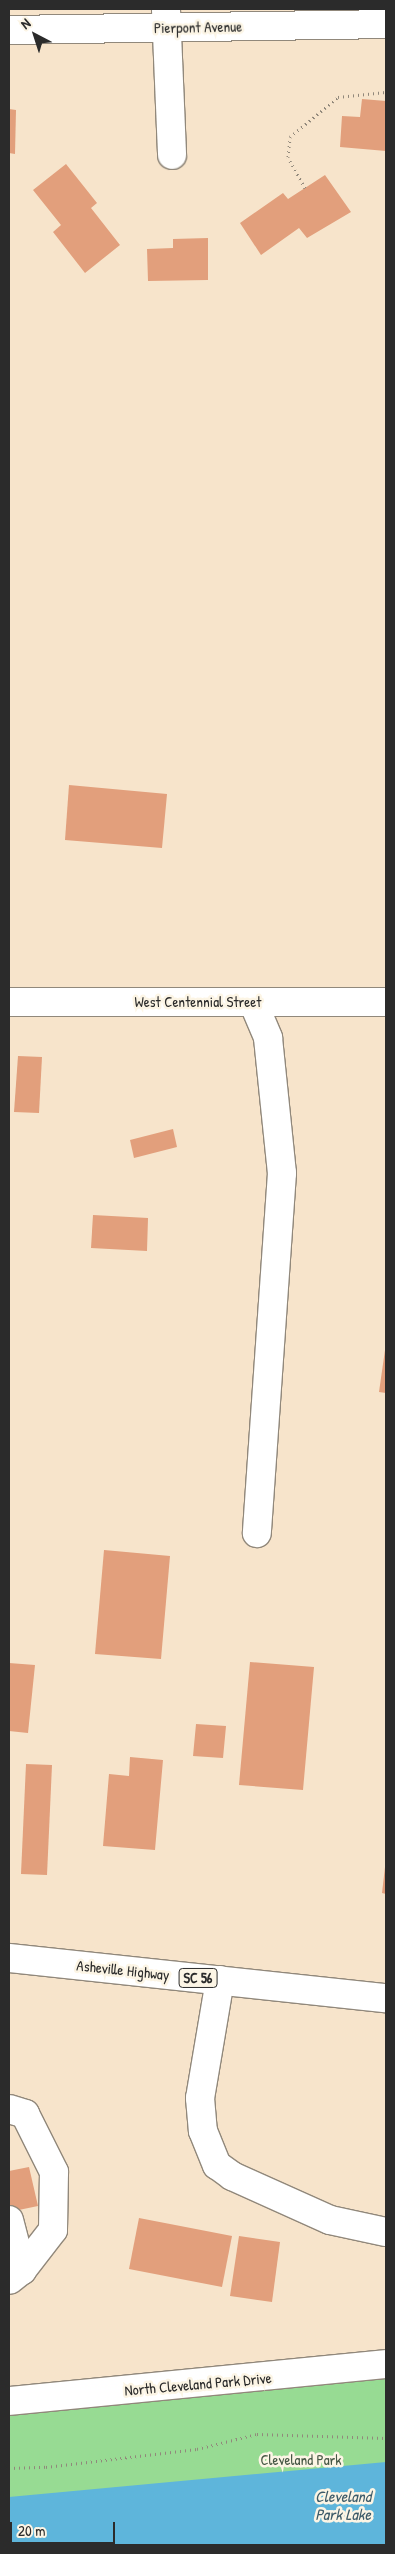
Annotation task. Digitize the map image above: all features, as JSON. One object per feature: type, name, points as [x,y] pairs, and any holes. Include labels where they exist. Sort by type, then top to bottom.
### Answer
[{"type":"street","name":"Pierpont Avenue","points":[[9,30],[166,18],[386,24]]},
{"type":"street","points":[[166,18],[172,155]]},
{"type":"street","name":"West Centennial Street","points":[[9,1002],[386,1002]]},
{"type":"street","points":[[253,1002],[268,1038],[282,1173],[257,1533]]},
{"type":"street","name":"Asheville Highway","points":[[9,1958],[386,1998]]},
{"type":"street","points":[[220,1980],[200,2098],[203,2130],[216,2165],[232,2176],[330,2220],[386,2232]]},
{"type":"street","points":[[9,2110],[24,2114],[54,2172],[53,2230],[15,2275]]},
{"type":"street","points":[[9,2220],[15,2275]]},
{"type":"street","name":"North Cleveland Park Drive","points":[[9,2401],[386,2364]]},
{"type":"path","points":[[305,188],[288,158],[290,137],[338,97],[386,92]]},
{"type":"path","points":[[9,2468],[46,2467],[197,2449],[257,2434],[386,2438]]},
{"type":"green space","name":"Cleveland Park","points":[[386,2358],[386,2545],[9,2545],[9,2405]]},
{"type":"water","name":"Cleveland Park Lake","points":[[386,2462],[386,2545],[9,2545],[9,2497]]},
{"type":"building","points":[[362,99],[386,101],[386,151],[340,147],[342,116],[360,117]]},
{"type":"building","points":[[9,109],[16,110],[15,154],[9,153]]},
{"type":"building","points":[[66,164],[97,203],[91,208],[120,245],[85,273],[53,232],[61,225],[33,190]]},
{"type":"building","points":[[325,175],[351,212],[307,238],[299,228],[261,255],[240,223],[283,193],[288,199]]},
{"type":"building","points":[[208,238],[208,280],[148,281],[147,249],[173,248],[173,239]]},
{"type":"building","points":[[69,785],[167,794],[162,848],[65,840]]},
{"type":"building","points":[[18,1056],[42,1057],[39,1113],[14,1112]]},
{"type":"building","points":[[173,1129],[177,1147],[134,1158],[130,1140]]},
{"type":"building","points":[[93,1215],[148,1218],[147,1251],[91,1248]]},
{"type":"building","points":[[386,1350],[386,1393],[379,1392]]},
{"type":"building","points":[[104,1550],[170,1556],[161,1659],[95,1654]]},
{"type":"building","points":[[250,1662],[314,1667],[303,1790],[239,1785]]},
{"type":"building","points":[[9,1663],[35,1665],[28,1733],[9,1731]]},
{"type":"building","points":[[196,1724],[226,1726],[223,1758],[193,1756]]},
{"type":"building","points":[[130,1757],[163,1760],[155,1850],[103,1846],[109,1774],[129,1776]]},
{"type":"building","points":[[26,1764],[52,1765],[47,1875],[21,1874]]},
{"type":"building","points":[[386,1867],[386,1894],[382,1893]]},
{"type":"building","points":[[29,2167],[38,2206],[9,2212],[9,2171]]},
{"type":"building","points":[[139,2218],[232,2236],[222,2287],[129,2269]]},
{"type":"building","points":[[239,2236],[280,2242],[272,2302],[230,2296]]}]
